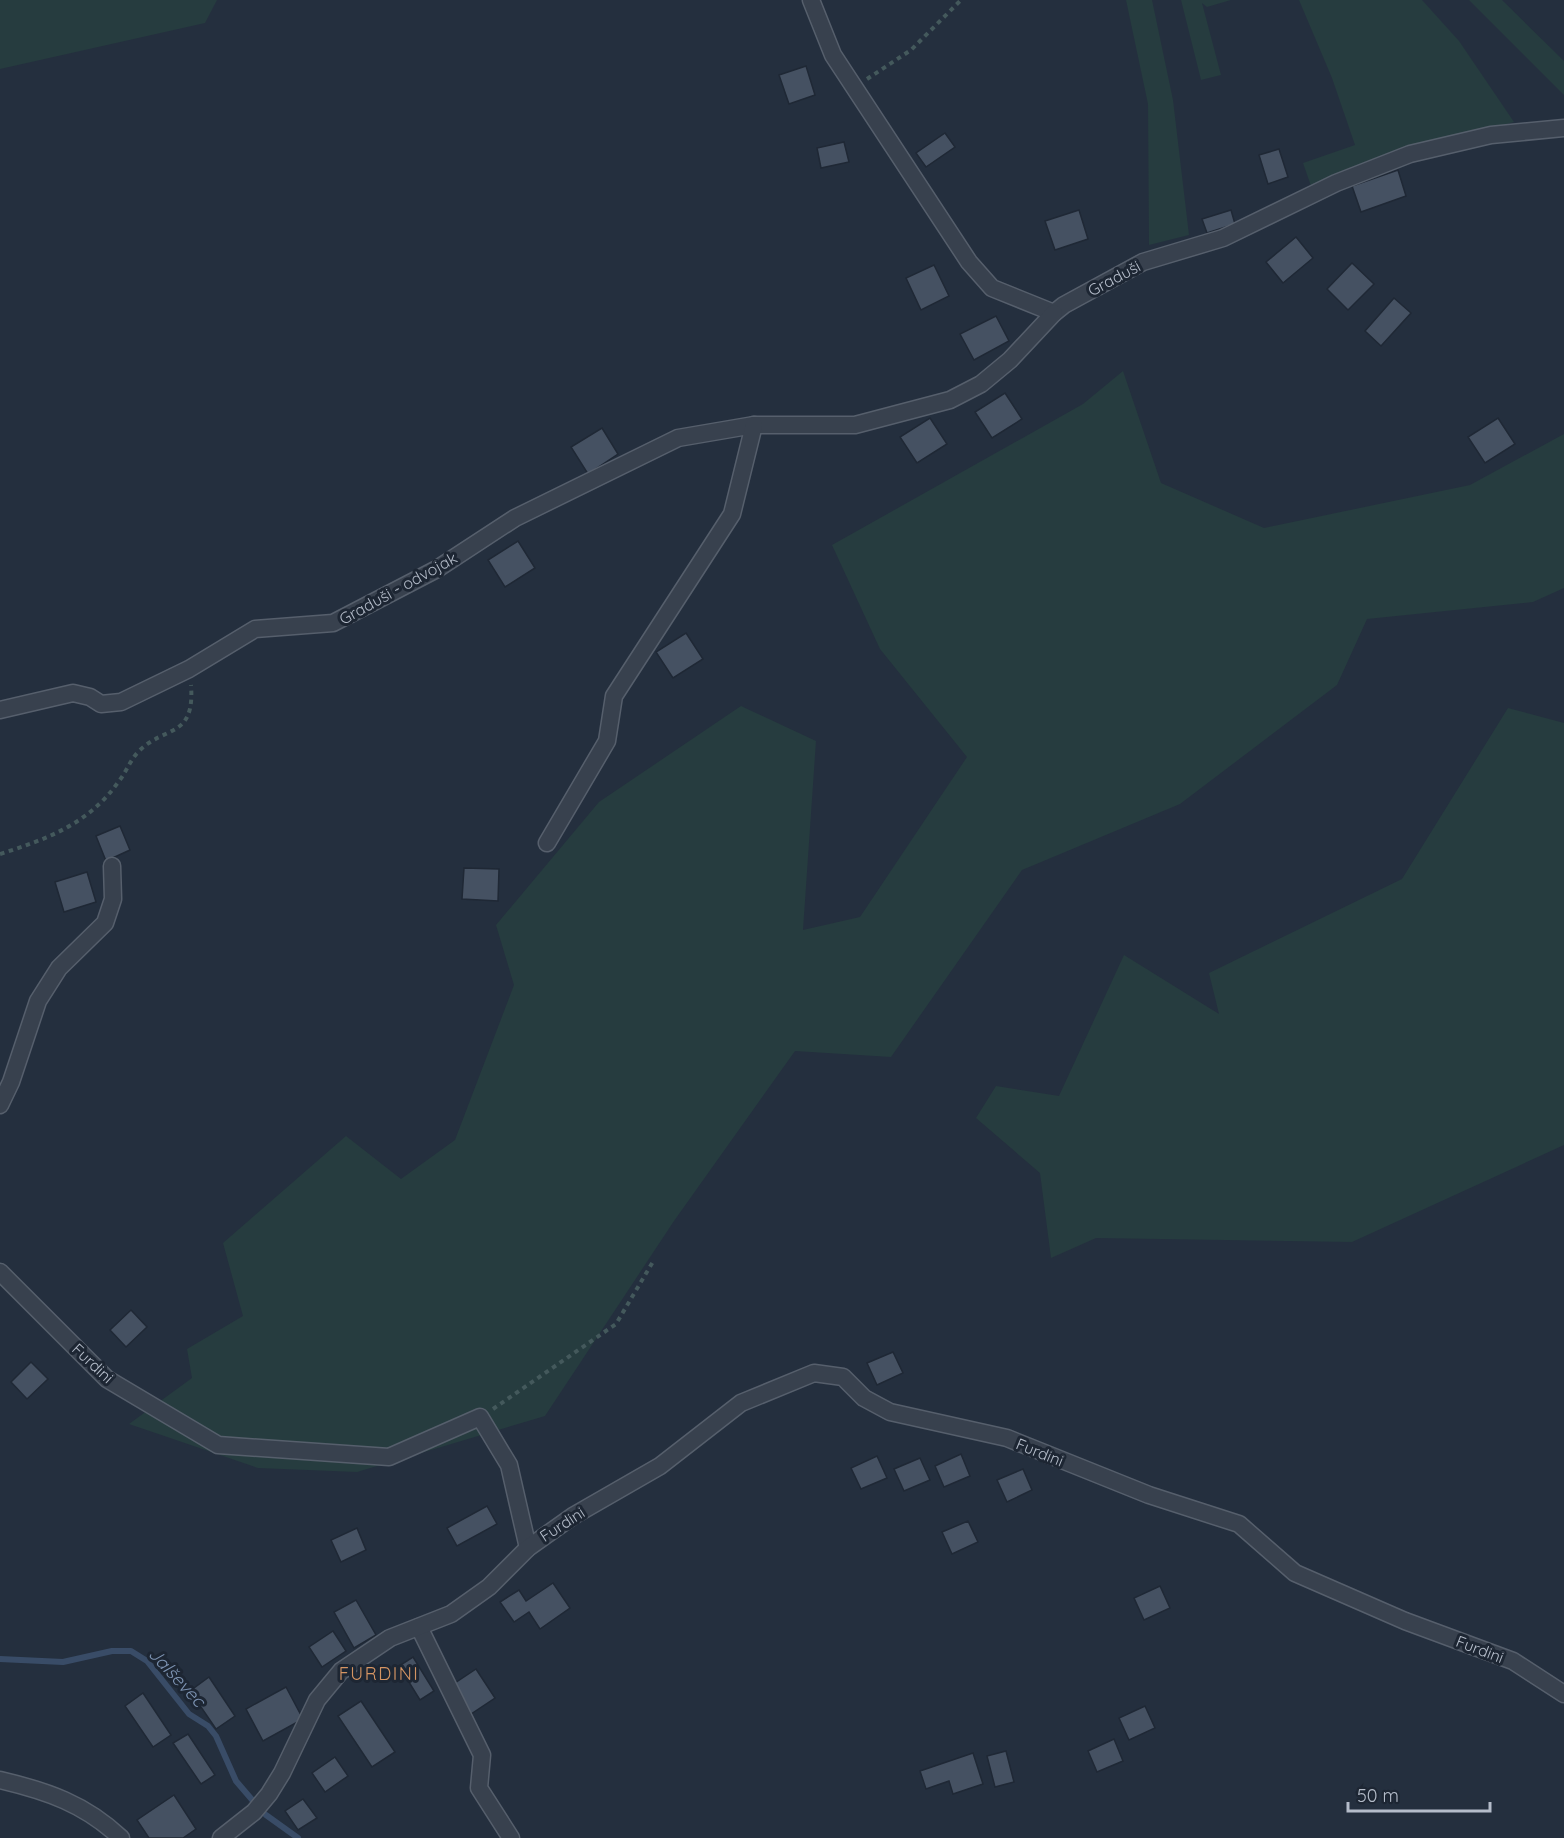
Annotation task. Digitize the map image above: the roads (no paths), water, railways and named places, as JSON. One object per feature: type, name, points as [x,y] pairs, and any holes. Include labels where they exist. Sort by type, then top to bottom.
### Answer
[{"type":"street","points":[[811,0],[833,55],[969,262],[992,288],[1054,313]]},
{"type":"street","name":"Graduši","points":[[1054,313],[1064,305],[1143,262],[1223,238],[1336,183],[1410,154],[1491,135],[1564,128]]},
{"type":"street","name":"Graduši - odvojak","points":[[0,710],[73,693],[90,697],[100,704],[121,702],[189,669],[255,629],[333,623],[437,569],[515,518],[678,438],[754,425],[855,425],[950,400],[981,384],[1010,360],[1054,313]]},
{"type":"street","points":[[548,843],[607,741],[614,696],[732,514],[754,425]]},
{"type":"street","points":[[0,1105],[11,1082],[38,1001],[59,968],[105,923],[113,899],[112,866]]},
{"type":"street","name":"Furdini","points":[[0,1272],[107,1379],[218,1445],[389,1457],[480,1417],[509,1465],[528,1548]]},
{"type":"street","name":"Furdini","points":[[220,1838],[254,1812],[269,1794],[282,1773],[317,1700],[341,1671],[390,1638],[460,1607],[489,1587],[528,1548],[573,1516],[660,1466],[741,1403],[814,1373],[843,1377],[864,1398],[890,1412],[1007,1438],[1149,1495],[1239,1524],[1296,1573],[1405,1621],[1513,1661],[1564,1694]]},
{"type":"street","points":[[419,1627],[483,1755],[480,1788],[511,1838]]},
{"type":"street","points":[[0,1780],[45,1790],[100,1819],[121,1838]]},
{"type":"waterway","name":"Jalševec","points":[[0,1659],[63,1662],[112,1651],[131,1651],[147,1661],[189,1714],[208,1726],[216,1736],[236,1781],[254,1802]]},
{"type":"waterway","name":"Jalševec","points":[[266,1815],[298,1838]]},
{"type":"district","name":"FURDINI","points":[[379,1673]]}]
